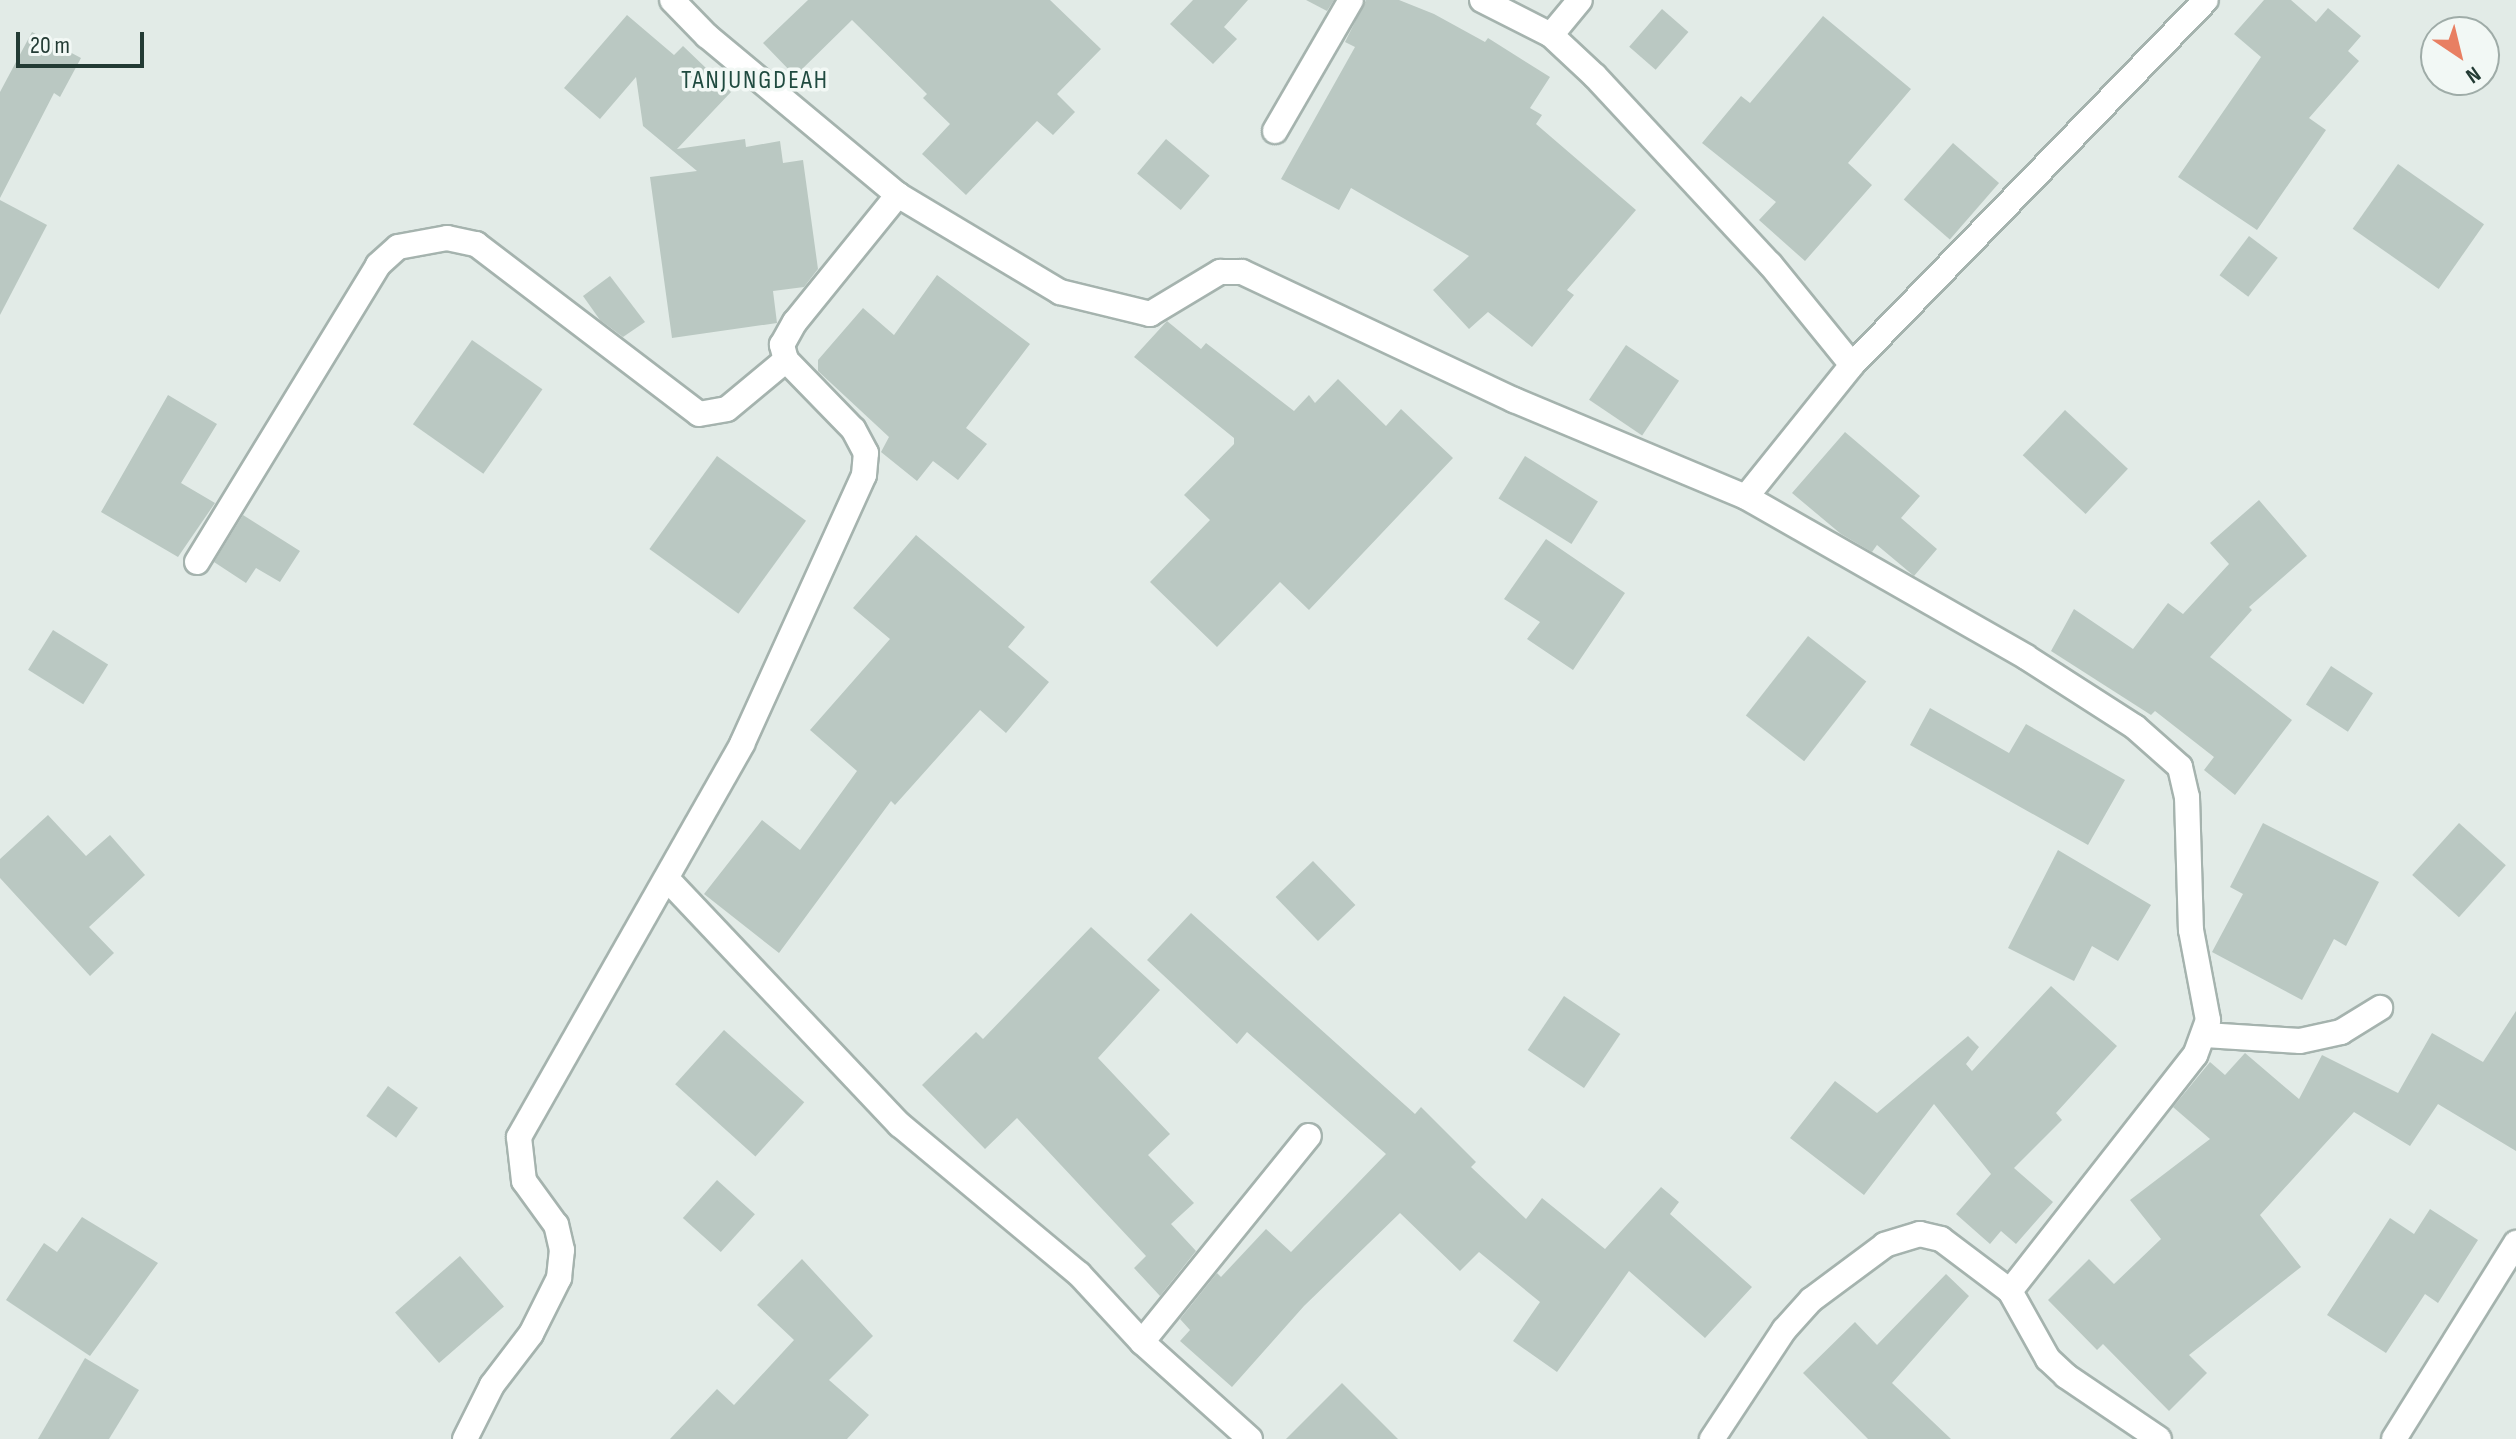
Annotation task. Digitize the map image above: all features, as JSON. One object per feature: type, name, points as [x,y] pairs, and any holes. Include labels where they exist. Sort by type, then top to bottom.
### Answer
[{"type":"street","points":[[672,0],[719,46],[898,195],[1060,292],[1150,314],[1220,272],[1242,272],[1514,400],[1746,497],[2038,665],[2135,727],[2180,767],[2187,797],[2191,930],[2208,1020],[2205,1035],[2195,1055],[2010,1291]]},
{"type":"street","points":[[1275,131],[1351,0]]},
{"type":"street","points":[[1482,0],[1551,35],[1770,264],[1852,365]]},
{"type":"street","points":[[1551,35],[1580,0]]},
{"type":"street","points":[[1746,497],[1852,365],[2206,0]]},
{"type":"street","points":[[465,1439],[492,1385],[531,1334],[559,1278],[562,1250],[556,1225],[524,1181],[519,1137],[668,880],[742,744],[864,475],[866,453],[853,429],[786,360],[782,345],[795,322],[898,195]]},
{"type":"street","points":[[197,562],[378,265],[398,247],[447,238],[476,244],[699,414],[727,409],[786,360]]},
{"type":"street","points":[[668,880],[900,1125],[1079,1274],[1142,1342],[1250,1439]]},
{"type":"street","points":[[2205,1035],[2300,1041],[2341,1032],[2380,1008]]},
{"type":"street","points":[[1142,1342],[1309,1136]]},
{"type":"street","points":[[1712,1439],[1802,1310],[1885,1245],[1920,1234],[1941,1239],[2010,1291],[2042,1349],[2066,1376],[2159,1439]]},
{"type":"street","points":[[2394,1439],[2516,1243]]},
{"type":"building","points":[[808,0],[1050,0],[1101,49],[1057,94],[1075,112],[1053,135],[1037,121],[966,195],[922,154],[950,124],[923,98],[927,94],[852,20],[795,76],[763,43]]},
{"type":"building","points":[[1193,0],[1248,0],[1224,27],[1237,39],[1213,64],[1170,24]]},
{"type":"building","points":[[1306,0],[1334,0],[1327,11]]},
{"type":"building","points":[[1366,0],[1399,0],[1434,14],[1485,42],[1488,38],[1550,77],[1530,108],[1542,115],[1536,124],[1636,210],[1567,290],[1574,295],[1532,347],[1488,312],[1469,329],[1433,290],[1469,256],[1351,188],[1339,210],[1281,179],[1355,47],[1345,42]]},
{"type":"building","points":[[2264,0],[2291,0],[2316,22],[2328,8],[2361,36],[2348,51],[2359,61],[2309,118],[2326,130],[2257,230],[2178,177],[2261,57],[2234,34]]},
{"type":"building","points":[[1662,9],[1688,32],[1656,70],[1629,47]]},
{"type":"building","points":[[627,15],[674,55],[683,46],[731,92],[677,149],[745,139],[746,147],[780,141],[783,163],[803,160],[818,269],[804,287],[773,291],[777,323],[672,338],[650,177],[697,171],[643,126],[636,77],[600,119],[564,88]]},
{"type":"building","points":[[1823,16],[1911,89],[1848,163],[1872,185],[1805,261],[1759,220],[1776,202],[1702,143],[1741,96],[1750,103]]},
{"type":"building","points":[[32,32],[81,58],[60,97],[54,93],[0,198],[0,92]]},
{"type":"building","points":[[1166,139],[1210,176],[1181,210],[1137,173]]},
{"type":"building","points":[[1953,143],[1999,183],[1950,240],[1904,200]]},
{"type":"building","points":[[2398,164],[2484,224],[2439,289],[2353,229]]},
{"type":"building","points":[[0,200],[47,225],[0,315]]},
{"type":"building","points":[[2249,236],[2278,258],[2248,297],[2220,275]]},
{"type":"building","points":[[937,275],[1030,344],[966,428],[987,444],[958,480],[933,461],[917,481],[881,452],[889,437],[818,371],[818,360],[863,308],[894,335]]},
{"type":"building","points":[[610,276],[645,322],[623,337],[600,320],[583,296]]},
{"type":"building","points":[[1167,321],[1201,349],[1206,343],[1294,411],[1309,395],[1315,403],[1338,379],[1386,426],[1401,409],[1453,458],[1309,610],[1280,582],[1217,647],[1150,582],[1210,520],[1184,495],[1234,444],[1234,438],[1134,357]]},
{"type":"building","points":[[472,340],[542,389],[483,474],[413,424]]},
{"type":"building","points":[[1626,345],[1679,381],[1642,436],[1589,400]]},
{"type":"building","points":[[168,395],[217,424],[181,483],[215,503],[178,557],[101,512]]},
{"type":"building","points":[[2065,410],[2128,469],[2086,514],[2023,455]]},
{"type":"building","points":[[1845,432],[1920,496],[1901,518],[1937,549],[1914,576],[1877,545],[1872,552],[1841,534],[1792,493]]},
{"type":"building","points":[[717,456],[806,521],[738,614],[649,549]]},
{"type":"building","points":[[1525,456],[1598,502],[1571,544],[1499,498]]},
{"type":"building","points":[[2259,500],[2307,556],[2249,607],[2252,610],[2210,657],[2292,720],[2235,795],[2204,770],[2214,757],[2155,711],[2151,715],[2051,651],[2074,609],[2133,649],[2168,603],[2183,614],[2229,564],[2210,543]]},
{"type":"building","points":[[243,515],[300,551],[280,582],[256,568],[246,583],[214,562]]},
{"type":"building","points":[[916,535],[1025,627],[1008,647],[1049,682],[1006,733],[980,710],[895,805],[891,801],[779,953],[704,894],[762,820],[800,850],[857,771],[810,730],[890,639],[853,608]]},
{"type":"building","points":[[1546,539],[1625,593],[1573,670],[1527,639],[1540,622],[1504,599]]},
{"type":"building","points":[[53,630],[108,664],[83,704],[28,670]]},
{"type":"building","points":[[1808,636],[1866,682],[1804,761],[1746,716]]},
{"type":"building","points":[[2331,666],[2373,693],[2348,732],[2306,705]]},
{"type":"building","points":[[1930,708],[2009,753],[2026,724],[2125,780],[2088,845],[1910,745]]},
{"type":"building","points":[[48,815],[86,856],[110,835],[145,875],[89,927],[114,953],[90,976],[0,878],[0,859]]},
{"type":"building","points":[[2263,823],[2379,882],[2346,946],[2334,939],[2302,1000],[2212,952],[2243,894],[2230,887]]},
{"type":"building","points":[[2459,823],[2506,865],[2459,917],[2412,875]]},
{"type":"building","points":[[2058,850],[2151,905],[2118,961],[2092,946],[2074,981],[2008,948]]},
{"type":"building","points":[[1313,861],[1355,905],[1318,941],[1276,897]]},
{"type":"building","points":[[1191,913],[1415,1114],[1421,1107],[1476,1162],[1471,1167],[1526,1219],[1542,1198],[1605,1249],[1661,1187],[1679,1202],[1670,1214],[1752,1287],[1705,1338],[1629,1271],[1557,1372],[1513,1341],[1540,1302],[1479,1252],[1460,1271],[1400,1213],[1304,1306],[1232,1387],[1180,1341],[1190,1330],[1180,1319],[1217,1273],[1221,1277],[1266,1229],[1291,1252],[1386,1154],[1247,1032],[1237,1044],[1147,960]]},
{"type":"building","points":[[1091,927],[1160,990],[1098,1058],[1170,1134],[1148,1155],[1194,1203],[1171,1224],[1196,1251],[1160,1296],[1134,1268],[1146,1256],[1017,1118],[985,1149],[922,1085],[976,1032],[983,1039]]},
{"type":"building","points":[[2051,986],[2117,1046],[2056,1113],[2062,1120],[2014,1168],[2053,1202],[2016,1244],[2001,1231],[1990,1244],[1956,1214],[1991,1174],[1934,1104],[1864,1195],[1790,1138],[1835,1081],[1877,1113],[1968,1036],[1979,1047],[1966,1064],[1972,1071]]},
{"type":"building","points":[[1564,996],[1620,1034],[1584,1088],[1528,1050]]},
{"type":"building","points":[[2516,1011],[2516,1151],[2438,1104],[2410,1146],[2354,1112],[2260,1215],[2301,1267],[2189,1355],[2207,1373],[2169,1411],[2103,1344],[2097,1350],[2048,1300],[2089,1259],[2114,1284],[2161,1239],[2130,1200],[2210,1139],[2173,1107],[2210,1062],[2225,1075],[2245,1053],[2299,1099],[2322,1055],[2398,1093],[2432,1033],[2483,1062]]},
{"type":"building","points":[[724,1030],[804,1102],[755,1157],[675,1084]]},
{"type":"building","points":[[388,1086],[418,1108],[396,1138],[366,1116]]},
{"type":"building","points":[[717,1180],[755,1214],[721,1252],[683,1218]]},
{"type":"building","points":[[2430,1209],[2478,1240],[2438,1303],[2425,1294],[2386,1353],[2327,1315],[2390,1218],[2414,1234]]},
{"type":"building","points":[[82,1217],[158,1263],[90,1356],[6,1300],[44,1243],[57,1252]]},
{"type":"building","points":[[460,1256],[504,1307],[439,1363],[395,1312]]},
{"type":"building","points":[[802,1259],[873,1336],[829,1380],[869,1415],[847,1439],[670,1439],[717,1389],[734,1405],[794,1340],[757,1305]]},
{"type":"building","points":[[1946,1274],[1969,1296],[1892,1383],[1951,1439],[1868,1439],[1803,1373],[1855,1322],[1877,1345]]},
{"type":"building","points":[[85,1358],[139,1390],[109,1439],[38,1439]]},
{"type":"building","points":[[1342,1383],[1398,1439],[1286,1439]]},
{"type":"district","name":"TANJUNGDEAH","points":[[755,81]]}]
